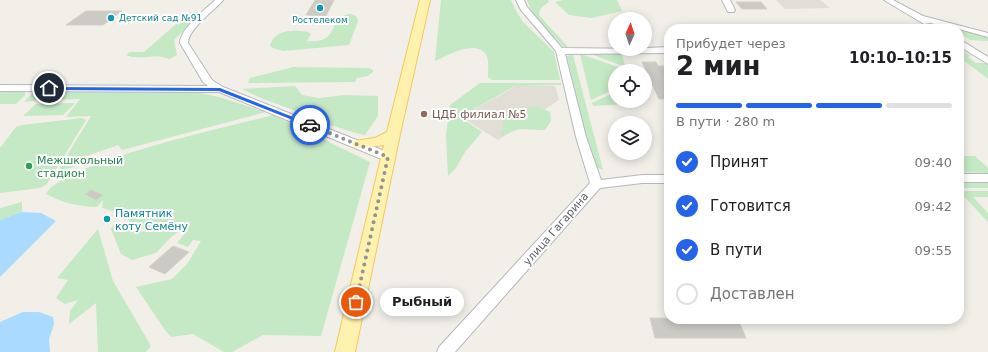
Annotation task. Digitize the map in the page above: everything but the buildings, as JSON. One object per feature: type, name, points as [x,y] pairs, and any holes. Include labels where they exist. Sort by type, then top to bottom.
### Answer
[{"type":"main road","points":[[345,352],[393,134],[425,0]]},
{"type":"main road","points":[[359,144],[378,142],[393,134]]},
{"type":"street","points":[[219,0],[191,28],[184,38],[184,43],[208,82],[220,89],[388,157]]},
{"type":"street","name":"улица Гагарина","points":[[445,352],[596,184],[581,137],[560,51],[533,20],[520,0]]},
{"type":"street","points":[[726,0],[731,10]]},
{"type":"street","points":[[888,0],[930,24]]},
{"type":"street","points":[[920,18],[944,24]]},
{"type":"street","points":[[964,29],[988,35]]},
{"type":"street","points":[[964,45],[988,61]]},
{"type":"street","points":[[964,49],[970,49]]},
{"type":"street","points":[[560,51],[664,50]]},
{"type":"street","points":[[0,88],[220,89]]},
{"type":"street","points":[[964,178],[988,178]]},
{"type":"street","points":[[596,184],[664,179]]},
{"type":"shaded area","points":[[776,0],[820,0],[830,8],[785,9]]},
{"type":"shaded area","points":[[516,86],[555,86],[559,100],[498,140],[461,117]]},
{"type":"green space","points":[[441,0],[511,0],[523,22],[554,52],[560,80],[492,80],[488,77],[486,54],[479,49],[473,48],[460,50],[435,61]]},
{"type":"green space","points":[[527,0],[548,0],[549,2],[541,9],[539,15],[568,47],[564,47],[543,25],[533,13]]},
{"type":"green space","points":[[563,0],[617,0],[622,11],[608,12],[608,14],[592,18],[569,15],[555,2]]},
{"type":"green space","points":[[190,12],[198,12],[198,16],[174,40],[177,55],[169,59],[164,57],[131,57],[126,55],[130,52],[144,52]]},
{"type":"green space","points":[[348,14],[352,14],[357,17],[358,21],[349,45],[283,51],[272,48],[270,45],[273,39],[286,31],[308,32],[311,34],[307,41],[324,39],[332,31],[337,21]]},
{"type":"green space","points":[[964,31],[988,37],[988,41],[969,40],[970,39],[964,36]]},
{"type":"green space","points":[[964,52],[970,56],[968,57],[976,63],[985,63],[988,65],[988,79],[964,61]]},
{"type":"green space","points":[[588,53],[608,53],[608,56],[622,56],[625,64],[617,64]]},
{"type":"green space","points":[[580,54],[609,64],[608,64],[608,92],[591,100]]},
{"type":"green space","points":[[573,55],[603,170],[593,166],[567,56]]},
{"type":"green space","points":[[293,67],[369,68],[373,70],[373,72],[368,76],[357,78],[355,82],[248,83],[250,78]]},
{"type":"green space","points":[[480,83],[561,83],[561,85],[515,86],[460,117],[482,132],[465,152],[456,168],[448,176],[446,135],[450,105]]},
{"type":"green space","points":[[295,86],[302,95],[319,98],[345,95],[378,96],[378,116],[365,135],[359,134],[318,121],[321,113],[310,107],[296,111],[242,89]]},
{"type":"green space","points":[[0,90],[25,91],[25,95],[16,104],[0,104]]},
{"type":"green space","points":[[35,90],[201,93],[219,97],[266,112],[122,150],[118,145],[84,157],[87,163],[63,170],[60,169],[60,167],[91,116],[66,117],[80,99],[24,102]]},
{"type":"green space","points":[[608,95],[608,105],[593,106],[592,103]]},
{"type":"green space","points":[[75,103],[63,115],[23,116],[36,104]]},
{"type":"green space","points":[[537,106],[550,112],[551,121],[545,130],[519,129],[502,136],[500,133],[504,129],[502,122],[528,108]]},
{"type":"green space","points":[[273,115],[370,162],[321,336],[263,335],[232,352],[224,352],[193,334],[171,337],[136,287],[172,279],[187,264],[201,241],[193,240],[188,247],[177,243],[187,231],[183,229],[171,237],[156,253],[132,260],[121,254],[111,229],[116,221],[133,231],[152,232],[158,230],[133,226],[124,214],[102,208],[103,200],[97,207],[84,206],[64,202],[46,194],[59,182],[83,170],[115,158],[187,136]]},
{"type":"green space","name":"Межшкольный стадион","points":[[82,118],[86,120],[47,184],[40,188],[0,193],[0,148],[16,127]]},
{"type":"green space","points":[[964,156],[975,156],[988,168],[988,173],[964,172]]},
{"type":"green space","points":[[964,182],[988,182],[988,188],[964,188]]},
{"type":"green space","points":[[964,191],[988,191],[988,197],[973,197],[988,213],[988,222],[964,196]]},
{"type":"green space","points":[[22,202],[22,212],[0,220],[0,208]]},
{"type":"green space","points":[[98,229],[113,281],[151,346],[146,352],[98,352],[96,303],[69,324],[70,311],[78,300],[65,304],[56,298],[68,280],[57,278]]},
{"type":"water","points":[[22,212],[41,213],[56,221],[0,277],[0,220]]},
{"type":"water","points":[[23,312],[39,312],[53,317],[54,324],[49,339],[50,352],[0,352],[0,322]]},
{"type":"way so far","points":[[310,125],[388,157],[356,302]]},
{"type":"place","name":"Ростелеком","points":[[320,8]]},
{"type":"place","name":"Детский сад №91","points":[[111,18]]},
{"type":"place","name":"ЦДБ филиал №5","points":[[424,114]]},
{"type":"place","name":"Межшкольный стадион","points":[[29,166]]},
{"type":"place","name":"Памятник коту Семёну","points":[[107,219]]},
{"type":"place","name":"Рыбный","points":[[356,302]]},
{"type":"route","points":[[49,88],[220,89],[310,125]]}]
